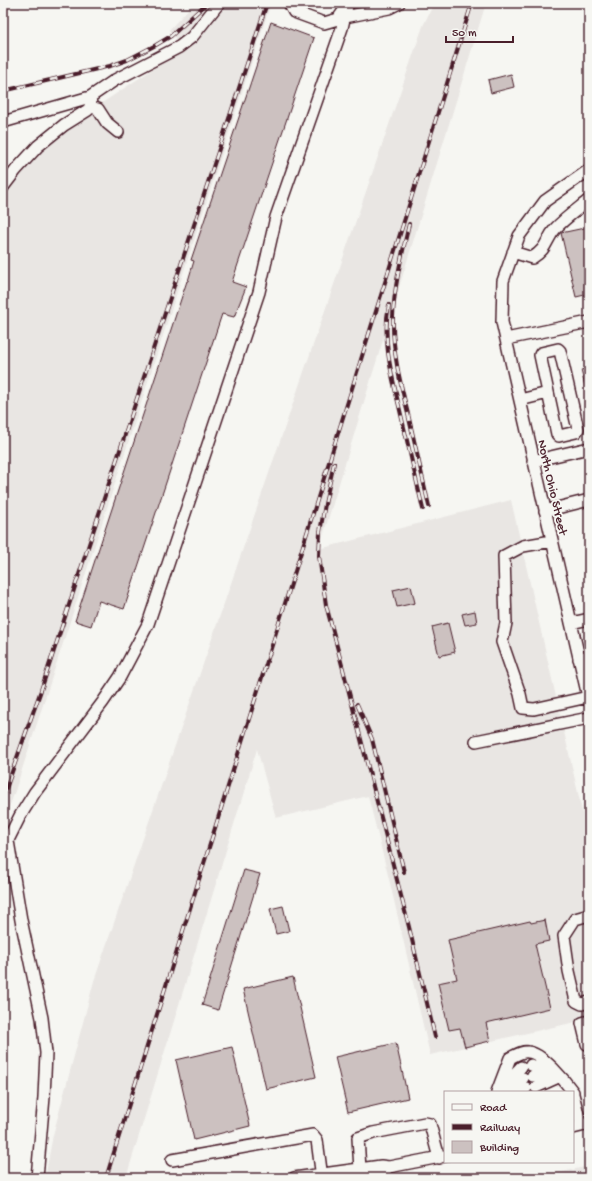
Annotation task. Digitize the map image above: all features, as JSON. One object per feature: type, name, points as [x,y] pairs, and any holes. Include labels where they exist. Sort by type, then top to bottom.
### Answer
[{"type":"street","points":[[3,122],[90,102],[115,80],[179,47],[192,38],[219,3]]},
{"type":"street","points":[[289,3],[294,12],[324,23],[338,19],[346,8]]},
{"type":"street","points":[[346,8],[389,8],[399,3]]},
{"type":"street","points":[[37,1178],[46,1053],[42,1018],[5,846],[20,816],[35,792],[120,677],[148,624],[259,292],[276,217],[342,28],[346,8]]},
{"type":"street","points":[[90,102],[118,132]]},
{"type":"street","points":[[3,187],[38,146],[64,125],[88,110],[90,102]]},
{"type":"street","name":"North Ohio Street","points":[[588,699],[584,658],[571,623],[502,322],[504,278],[519,236],[545,201],[589,170]]},
{"type":"street","points":[[513,252],[532,258],[541,252],[555,229],[589,200]]},
{"type":"street","points":[[506,339],[589,322]]},
{"type":"street","points":[[558,350],[560,351],[578,429],[576,432],[559,436],[557,434],[548,393],[540,356],[541,353],[558,350]]},
{"type":"street","points":[[520,400],[548,393]]},
{"type":"street","points":[[533,461],[589,448]]},
{"type":"street","points":[[545,511],[589,500]]},
{"type":"street","points":[[552,540],[523,546],[504,556],[506,623],[502,642],[520,694],[523,708],[534,709],[588,699]]},
{"type":"street","points":[[571,623],[589,619]]},
{"type":"street","points":[[476,741],[589,718]]},
{"type":"street","points":[[589,915],[575,919],[564,936],[569,971],[576,1001],[582,1004],[589,1002]]},
{"type":"street","points":[[588,1046],[587,1031],[582,1023],[589,1021]]},
{"type":"street","points":[[497,1091],[510,1058],[518,1054],[528,1052],[537,1054],[571,1091]]},
{"type":"street","points":[[500,1091],[530,1079],[560,1077]]},
{"type":"street","points":[[504,1091],[530,1079],[560,1077]]},
{"type":"street","points":[[547,1091],[560,1077]]},
{"type":"street","points":[[574,1097],[581,1126]]},
{"type":"street","points":[[294,1178],[360,1173],[376,1174],[389,1167],[442,1157],[430,1124],[425,1123],[373,1133],[358,1138],[360,1173]]},
{"type":"street","points":[[172,1160],[313,1135],[316,1140],[321,1176]]},
{"type":"shaded area","points":[[194,3],[271,3],[3,824],[3,195],[26,164],[72,123],[184,50],[169,30]]},
{"type":"shaded area","points":[[434,3],[486,3],[319,549],[511,500],[589,841],[589,1019],[430,1055],[368,796],[276,818],[257,749],[126,1178],[45,1178],[53,1135],[94,981],[423,26]]},
{"type":"shaded area","points":[[589,1166],[589,1178],[535,1178]]},
{"type":"building","points":[[271,22],[314,38],[232,282],[246,287],[234,317],[222,314],[124,609],[99,601],[91,626],[75,621],[188,281],[194,261],[191,260]]},
{"type":"building","points":[[511,74],[514,87],[491,93],[488,80]]},
{"type":"building","points":[[589,227],[589,294],[576,297],[561,233]]},
{"type":"building","points":[[589,368],[589,391],[586,391],[581,370]]},
{"type":"building","points":[[411,586],[415,603],[397,607],[393,590]]},
{"type":"building","points":[[475,611],[477,623],[465,625],[462,614]]},
{"type":"building","points":[[448,623],[455,652],[439,656],[432,627]]},
{"type":"building","points":[[244,870],[260,874],[218,1010],[202,1005]]},
{"type":"building","points":[[283,906],[289,931],[276,934],[270,909]]},
{"type":"building","points":[[545,920],[549,941],[535,944],[550,1008],[486,1023],[490,1041],[465,1047],[460,1028],[449,1030],[438,983],[457,979],[448,940],[530,921],[531,923]]},
{"type":"building","points":[[293,977],[316,1077],[266,1089],[243,989]]},
{"type":"building","points":[[396,1043],[408,1098],[348,1112],[335,1057]]},
{"type":"building","points":[[232,1047],[250,1126],[194,1140],[176,1060]]},
{"type":"railway","points":[[3,91],[110,66],[127,60],[171,36],[207,3]]},
{"type":"railway","points":[[3,797],[40,693],[267,3]]},
{"type":"railway","points":[[106,1178],[472,3]]},
{"type":"railway","points":[[409,224],[395,294],[393,329],[399,378],[429,506]]},
{"type":"railway","points":[[389,305],[387,319],[387,348],[395,391],[423,509]]},
{"type":"railway","points":[[334,463],[320,532],[319,556],[326,605],[409,927],[435,1037]]},
{"type":"railway","points":[[357,704],[372,739],[404,872]]}]
